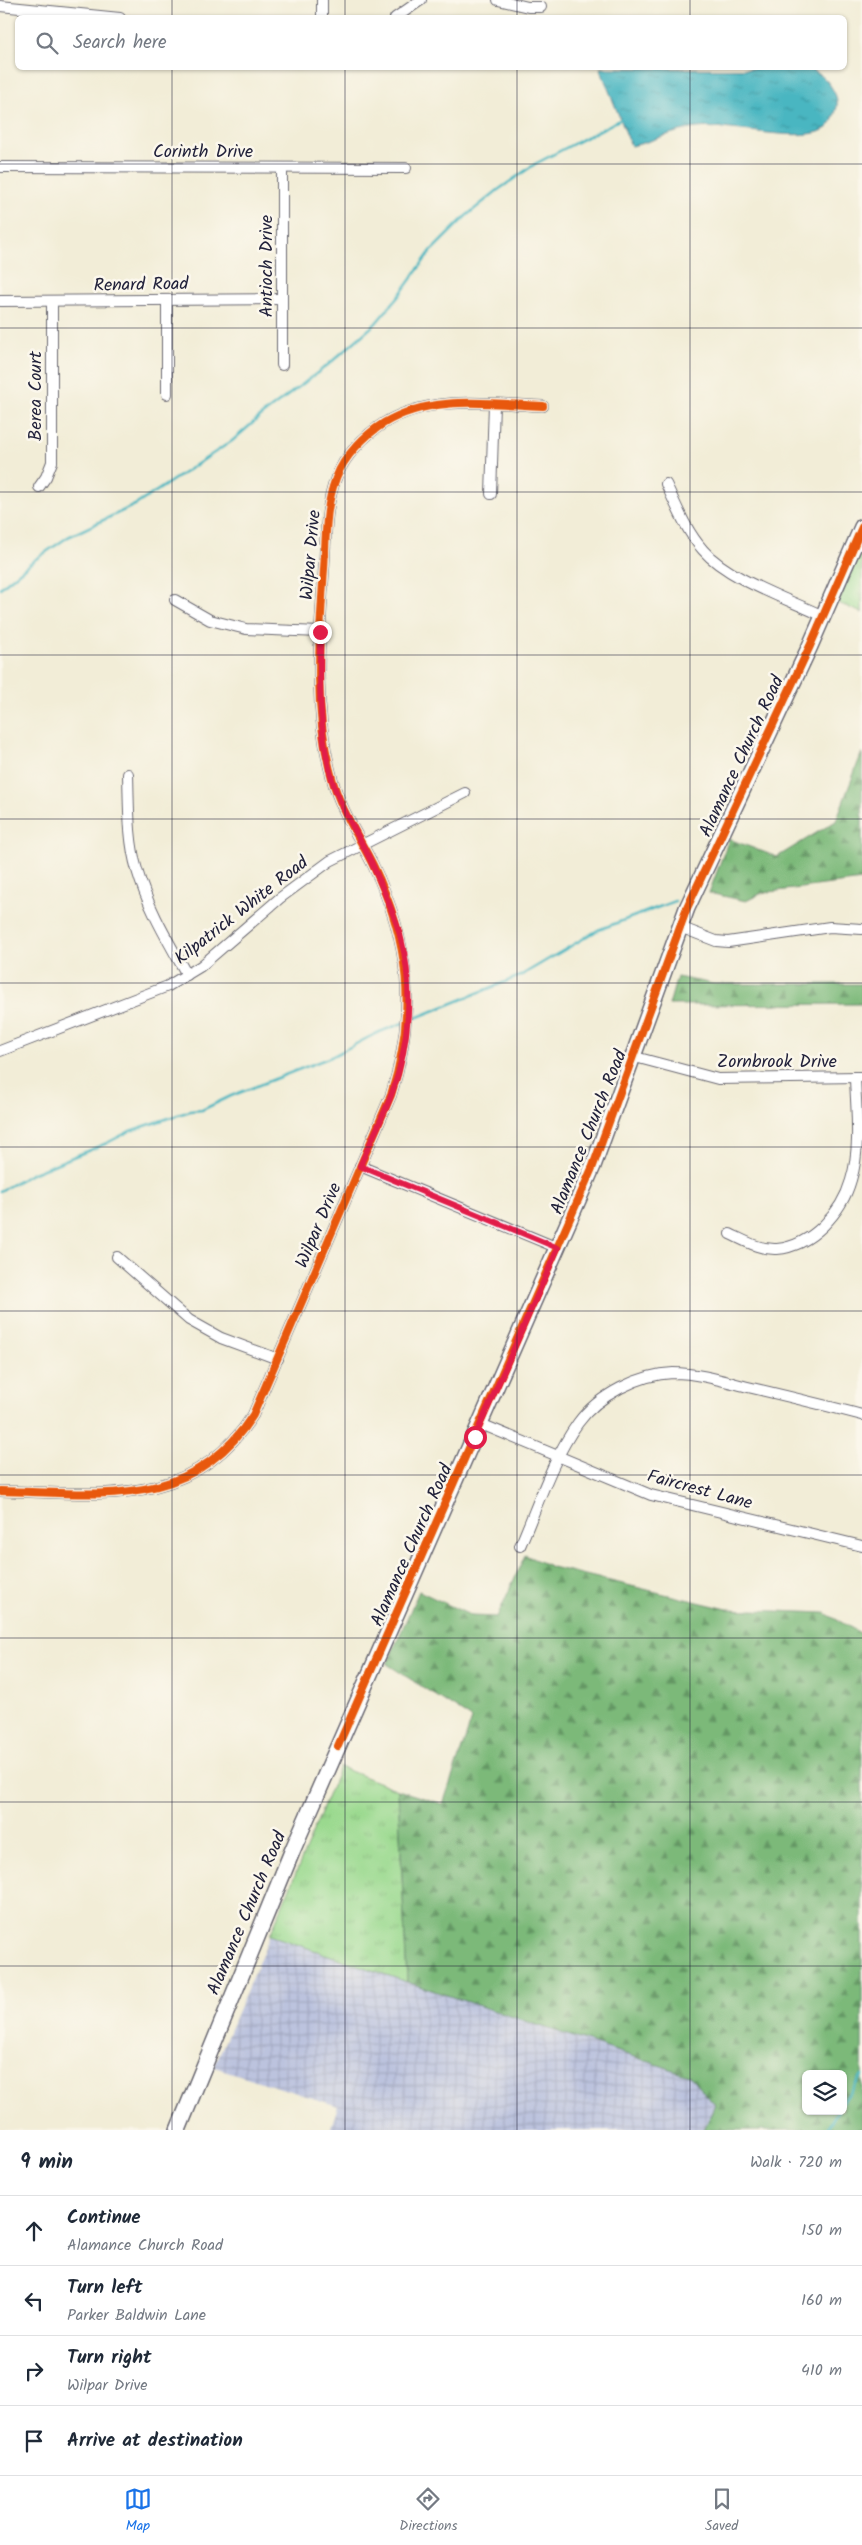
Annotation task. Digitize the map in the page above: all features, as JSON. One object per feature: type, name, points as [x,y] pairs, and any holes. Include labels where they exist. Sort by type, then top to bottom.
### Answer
[{"type":"main road","name":"Alamance Church Road","points":[[178,2130],[293,1849],[593,1166],[680,927],[710,857],[823,616],[862,527]]},
{"type":"street","points":[[322,0],[322,15]]},
{"type":"street","points":[[399,15],[421,0]]},
{"type":"street","points":[[498,0],[528,7],[541,6]]},
{"type":"street","points":[[0,6],[18,3],[100,15]]},
{"type":"street","name":"Corinth Drive","points":[[0,167],[406,168]]},
{"type":"street","name":"Antioch Drive","points":[[282,168],[282,365]]},
{"type":"street","name":"Renard Road","points":[[0,301],[282,299]]},
{"type":"street","points":[[167,300],[167,394]]},
{"type":"street","name":"Berea Court","points":[[39,487],[46,477],[52,462],[52,302]]},
{"type":"street","name":"Wilpar Drive","points":[[0,1491],[131,1492],[168,1484],[185,1477],[222,1453],[243,1431],[253,1415],[397,1077],[405,1040],[408,1003],[406,966],[398,929],[373,865],[361,846],[332,782],[324,747],[320,714],[320,632],[327,513],[336,477],[355,447],[385,422],[430,404],[543,406]]},
{"type":"street","points":[[491,494],[494,404]]},
{"type":"street","points":[[666,484],[686,526],[702,550],[718,565],[736,576],[823,616]]},
{"type":"street","points":[[175,600],[210,620],[246,629],[320,632]]},
{"type":"street","points":[[128,774],[131,842],[136,868],[152,911],[187,975]]},
{"type":"street","name":"Kilpatrick White Road","points":[[0,1051],[168,986],[201,966],[304,879],[330,861],[465,794]]},
{"type":"street","points":[[680,927],[716,941],[728,942],[830,927],[862,929]]},
{"type":"street","name":"Zornbrook Drive","points":[[634,1057],[718,1079],[859,1077]]},
{"type":"street","points":[[730,1234],[755,1246],[776,1249],[796,1245],[816,1233],[832,1216],[845,1197],[852,1179],[857,1135],[859,1077]]},
{"type":"street","points":[[360,1166],[558,1248]]},
{"type":"street","points":[[116,1257],[189,1320],[221,1338],[278,1359]]},
{"type":"street","points":[[520,1546],[559,1456],[579,1422],[600,1402],[620,1388],[659,1374],[675,1373],[706,1377],[862,1415]]},
{"type":"street","name":"Faircrest Lane","points":[[481,1424],[651,1495],[862,1546]]},
{"type":"shaded area","points":[[270,1935],[689,2075],[715,2105],[704,2130],[330,2130],[338,2106],[214,2067]]},
{"type":"green space","points":[[862,547],[862,613],[838,603]]},
{"type":"green space","points":[[862,752],[862,880],[762,893],[746,901],[709,893],[729,839],[777,857],[836,821]]},
{"type":"green space","points":[[677,977],[714,984],[862,984],[862,1004],[669,1005]]},
{"type":"green space","points":[[525,1555],[552,1567],[727,1609],[825,1613],[862,1634],[862,2130],[704,2130],[715,2105],[689,2075],[407,1982],[398,1790],[443,1804],[472,1719],[387,1664],[419,1591],[472,1616],[497,1617]]},
{"type":"green space","points":[[340,1767],[398,1790],[407,1982],[270,1935]]},
{"type":"water","points":[[601,70],[812,70],[827,81],[836,97],[837,108],[833,120],[825,129],[814,133],[800,135],[697,128],[680,131],[631,146]]},
{"type":"waterway","points":[[0,588],[33,561],[68,537],[137,504],[232,441],[262,415],[329,364],[375,324],[398,297],[431,251],[466,216],[498,190],[535,164],[621,119]]},
{"type":"waterway","points":[[408,1021],[520,976],[598,930],[675,901]]},
{"type":"waterway","points":[[0,1191],[31,1174],[107,1143],[130,1131],[190,1111],[202,1110],[231,1096],[331,1057],[377,1033],[403,1023]]},
{"type":"waterway","points":[[847,2096],[862,2075]]},
{"type":"waterway","points":[[827,2130],[836,2115]]},
{"type":"cycle path","points":[[0,1491],[107,1493],[140,1490],[172,1482],[201,1468],[228,1446],[253,1415],[391,1095],[404,1035],[406,978],[395,922],[373,865],[335,789],[322,726],[319,674],[320,622],[327,523],[332,489],[344,462],[356,447],[377,428],[402,414],[441,404],[482,403],[543,406]]},
{"type":"cycle path","points":[[338,1746],[593,1166],[687,908],[810,646],[862,527]]},
{"type":"route","points":[[320,632],[320,714],[324,747],[332,782],[356,837],[373,865],[391,908],[402,941],[406,966],[408,1003],[405,1040],[397,1077],[360,1166],[423,1194],[558,1248],[475,1437]]}]
